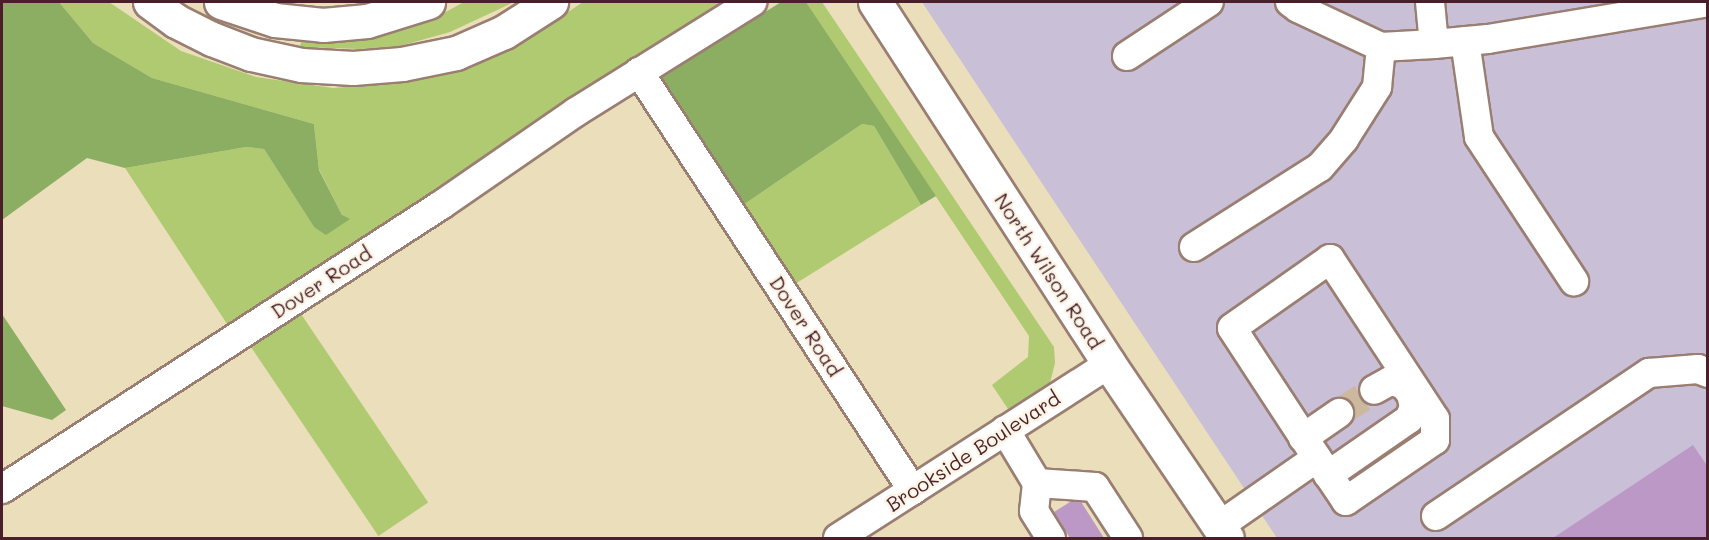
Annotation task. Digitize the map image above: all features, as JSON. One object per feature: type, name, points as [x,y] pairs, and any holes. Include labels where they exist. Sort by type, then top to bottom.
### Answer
[{"type":"main road","points":[[150,2],[176,21],[250,54],[301,65],[353,68],[402,64],[456,53],[504,32],[551,2]]},
{"type":"main road","points":[[221,2],[275,20],[323,25],[367,21],[428,2]]},
{"type":"main road","name":"North Wilson Road","points":[[874,2],[1109,364],[1223,532]]},
{"type":"street","name":"Dover Road","points":[[2,489],[441,205],[576,112],[752,2]]},
{"type":"street","points":[[1127,56],[1209,2]]},
{"type":"street","points":[[1290,2],[1298,8],[1381,47],[1465,41],[1707,2]]},
{"type":"street","points":[[1430,2],[1434,44]]},
{"type":"street","points":[[1465,41],[1479,137],[1574,281]]},
{"type":"street","points":[[1194,247],[1320,167],[1344,139],[1377,87],[1381,47]]},
{"type":"street","name":"Dover Road","points":[[639,72],[913,490]]},
{"type":"street","points":[[1330,260],[1435,419],[1435,440],[1346,501],[1316,457],[1232,328],[1330,260]]},
{"type":"street","name":"Brookside Boulevard","points":[[838,538],[1109,364]]},
{"type":"street","points":[[1436,516],[1649,374],[1698,369],[1707,373]]},
{"type":"street","points":[[1223,532],[1316,457],[1408,419],[1414,407],[1411,394],[1403,384],[1390,381],[1374,390]]},
{"type":"street","points":[[1316,457],[1339,413]]},
{"type":"street","points":[[1005,430],[1037,483],[1034,511],[1051,538]]},
{"type":"street","points":[[1037,483],[1095,487],[1128,538]]},
{"type":"shaded area","points":[[922,2],[1707,2],[1707,538],[1277,538]]},
{"type":"green space","points":[[2,2],[59,2],[93,43],[152,78],[314,124],[319,170],[342,215],[350,219],[326,235],[314,227],[264,149],[246,147],[125,168],[87,158],[2,220]]},
{"type":"green space","points":[[59,2],[109,2],[181,51],[256,77],[333,88],[410,82],[473,66],[519,45],[583,2],[733,2],[231,330],[125,168],[246,147],[264,149],[314,227],[342,215],[319,169],[314,124],[152,78],[93,43]]},
{"type":"green space","points":[[464,2],[514,2],[450,32],[400,46],[360,49],[300,47],[302,37],[350,38],[390,32],[442,14]]},
{"type":"green space","points":[[781,2],[806,2],[936,196],[921,205],[874,126],[862,124],[743,205],[661,78]]},
{"type":"green space","points":[[806,2],[822,2],[1054,347],[1055,363],[1050,383],[1008,409],[992,385],[1028,357],[1029,336]]},
{"type":"green space","points":[[862,124],[874,126],[921,205],[795,284],[743,205]]},
{"type":"green space","points":[[299,311],[428,503],[378,536],[249,345]]},
{"type":"green space","points":[[2,314],[66,410],[52,420],[2,406]]},
{"type":"building","points":[[1693,445],[1708,467],[1708,538],[1553,538]]},
{"type":"building","points":[[1078,497],[1104,538],[1070,538],[1054,512]]},
{"type":"tunnel","points":[[1339,413],[1374,390]]}]
